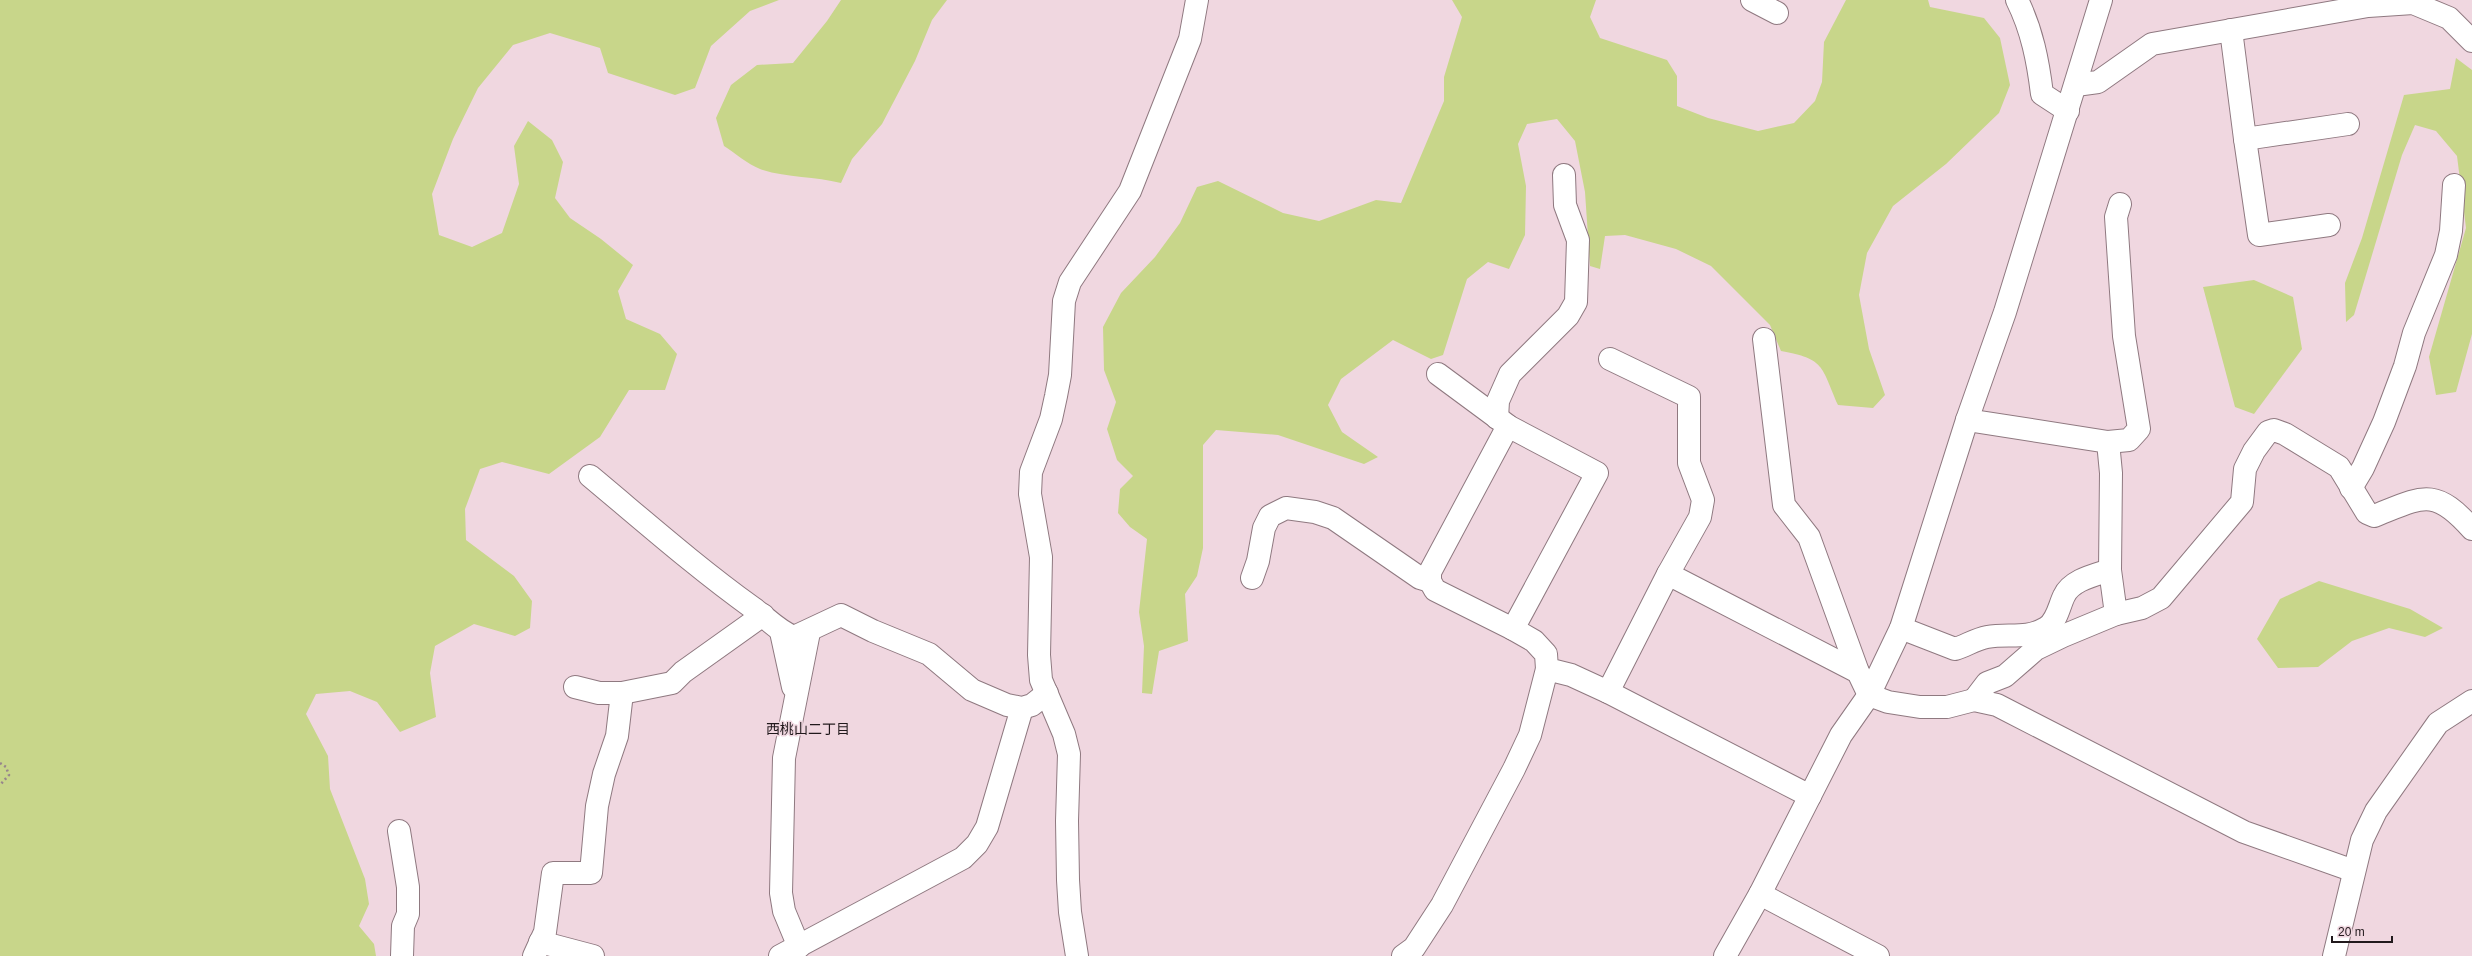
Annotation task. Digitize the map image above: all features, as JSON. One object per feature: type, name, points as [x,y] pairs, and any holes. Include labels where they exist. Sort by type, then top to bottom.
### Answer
[{"type":"street","points":[[1077,956],[1068,887],[1069,754],[1064,734],[1041,680],[1039,655],[1041,558],[1030,494],[1032,472],[1051,419],[1056,396],[1060,375],[1064,301],[1070,282],[1130,191],[1190,39],[1197,0]]},
{"type":"street","points":[[1752,0],[1777,13]]},
{"type":"street","points":[[2017,0],[2037,55],[2042,94],[2068,112]]},
{"type":"street","points":[[1725,956],[1760,894],[1841,735],[1869,695],[1902,628],[1967,420],[2005,312],[2068,112],[2101,0]]},
{"type":"street","points":[[2076,85],[2098,82],[2152,44],[2367,3],[2413,4],[2449,18],[2472,41]]},
{"type":"street","points":[[2231,30],[2259,235],[2328,226]]},
{"type":"street","points":[[2245,139],[2348,124]]},
{"type":"street","points":[[1403,956],[1414,948],[1442,905],[1514,769],[1530,735],[1547,670],[1546,654],[1534,641],[1435,590],[1430,581],[1430,572],[1503,422],[1498,401],[1510,374],[1568,316],[1576,302],[1578,240],[1566,205],[1564,175]]},
{"type":"street","points":[[2351,488],[2363,468],[2384,422],[2405,366],[2414,334],[2446,255],[2451,231],[2454,185]]},
{"type":"street","points":[[1967,420],[2108,442],[2129,440],[2139,429],[2124,336],[2116,217],[2120,204]]},
{"type":"street","points":[[1764,339],[1784,505],[1809,537],[1858,672],[1869,695],[1888,702],[1920,707],[1947,707],[1974,700],[1997,705],[2244,832],[2354,871]]},
{"type":"street","points":[[1608,692],[1668,574],[1700,517],[1703,500],[1690,462],[1689,397],[1610,359]]},
{"type":"street","points":[[1438,374],[1503,422],[1597,473],[1513,629]]},
{"type":"street","points":[[1974,700],[1987,682],[2005,676],[2036,649],[2116,614],[2142,608],[2161,598],[2178,580],[2242,502],[2245,469],[2254,451],[2268,432],[2274,430],[2285,434],[2339,467],[2367,513],[2374,516],[2414,499],[2430,498],[2440,501],[2457,512],[2472,529]]},
{"type":"street","points":[[2108,442],[2111,473],[2110,570],[2116,614]]},
{"type":"street","points":[[590,476],[712,579],[764,615],[781,632],[794,637],[809,632],[842,615],[878,634],[929,654],[972,690],[1007,705],[1022,708],[1032,705],[1047,693]]},
{"type":"street","points":[[1252,578],[1258,561],[1264,528],[1270,516],[1286,508],[1296,508],[1333,518],[1420,578],[1430,581]]},
{"type":"street","points":[[1902,628],[1955,649],[1984,637],[2002,635],[2019,637],[2033,634],[2048,627],[2059,611],[2064,595],[2082,579],[2110,570]]},
{"type":"street","points":[[1668,574],[1858,672]]},
{"type":"street","points":[[575,687],[599,693],[622,693],[672,682],[683,672],[764,615]]},
{"type":"street","points":[[781,632],[789,662],[796,706]]},
{"type":"street","points":[[799,947],[784,911],[781,893],[784,758],[796,706],[809,632]]},
{"type":"street","points":[[1547,670],[1571,674],[1810,796]]},
{"type":"street","points":[[593,956],[537,949],[545,932],[553,874],[591,873],[597,806],[604,774],[617,736],[622,693]]},
{"type":"street","points":[[2334,956],[2362,840],[2376,811],[2438,723],[2472,702]]},
{"type":"street","points":[[780,956],[964,858],[977,844],[987,827],[1022,708]]},
{"type":"street","points":[[398,831],[408,887],[408,914],[403,926],[402,956]]},
{"type":"street","points":[[1760,894],[1878,956]]},
{"type":"path","points":[[0,763],[6,767],[8,776],[0,785]]},
{"type":"green space","points":[[0,0],[779,0],[750,11],[711,46],[695,88],[675,95],[608,73],[600,48],[550,33],[513,45],[478,88],[453,139],[432,194],[439,235],[472,247],[502,233],[519,184],[514,146],[528,121],[552,140],[563,162],[555,198],[570,218],[601,239],[633,265],[618,291],[626,319],[660,334],[677,354],[665,390],[629,390],[600,437],[549,474],[502,462],[480,469],[465,509],[466,540],[514,576],[532,601],[530,628],[515,636],[474,624],[435,646],[430,673],[436,717],[400,732],[377,702],[350,691],[316,694],[306,714],[328,756],[330,789],[365,879],[369,904],[359,926],[374,944],[376,956],[0,956]]},
{"type":"green space","points":[[841,0],[947,0],[932,20],[915,61],[882,124],[852,159],[841,183],[780,174],[755,167],[724,146],[716,118],[731,85],[757,65],[793,63],[827,21]]},
{"type":"green space","points":[[1452,0],[1596,0],[1590,17],[1600,38],[1667,60],[1677,76],[1677,106],[1708,118],[1758,131],[1794,123],[1815,101],[1822,82],[1824,42],[1846,0],[1928,0],[1930,7],[1984,18],[2000,38],[2010,85],[1999,113],[1946,164],[1893,206],[1867,253],[1859,295],[1869,349],[1885,395],[1873,408],[1838,405],[1820,366],[1806,357],[1781,351],[1770,325],[1711,266],[1676,249],[1625,235],[1605,236],[1600,269],[1590,266],[1585,192],[1575,141],[1557,119],[1527,124],[1518,144],[1526,186],[1525,235],[1509,269],[1488,262],[1467,279],[1443,355],[1431,359],[1393,340],[1341,379],[1328,405],[1342,432],[1378,457],[1364,464],[1278,435],[1216,430],[1203,445],[1203,548],[1197,576],[1185,594],[1188,641],[1159,651],[1152,694],[1142,693],[1144,646],[1139,612],[1147,539],[1130,527],[1118,513],[1120,489],[1133,476],[1117,460],[1107,429],[1116,402],[1104,370],[1103,327],[1121,293],[1155,257],[1180,223],[1197,187],[1218,181],[1283,213],[1319,221],[1376,200],[1401,203],[1444,101],[1444,77],[1462,17]]},
{"type":"green space","points":[[2456,58],[2472,70],[2472,334],[2456,392],[2436,395],[2429,357],[2466,228],[2457,156],[2436,131],[2415,125],[2402,155],[2354,315],[2346,322],[2345,283],[2362,238],[2404,95],[2450,89]]},
{"type":"green space","points":[[2254,280],[2293,297],[2302,349],[2254,414],[2235,407],[2203,287]]},
{"type":"green space","points":[[2319,581],[2410,609],[2443,628],[2425,637],[2389,628],[2352,641],[2318,667],[2278,668],[2257,639],[2280,599]]},
{"type":"district","name":"西桃山二丁目","points":[[808,729]]}]
